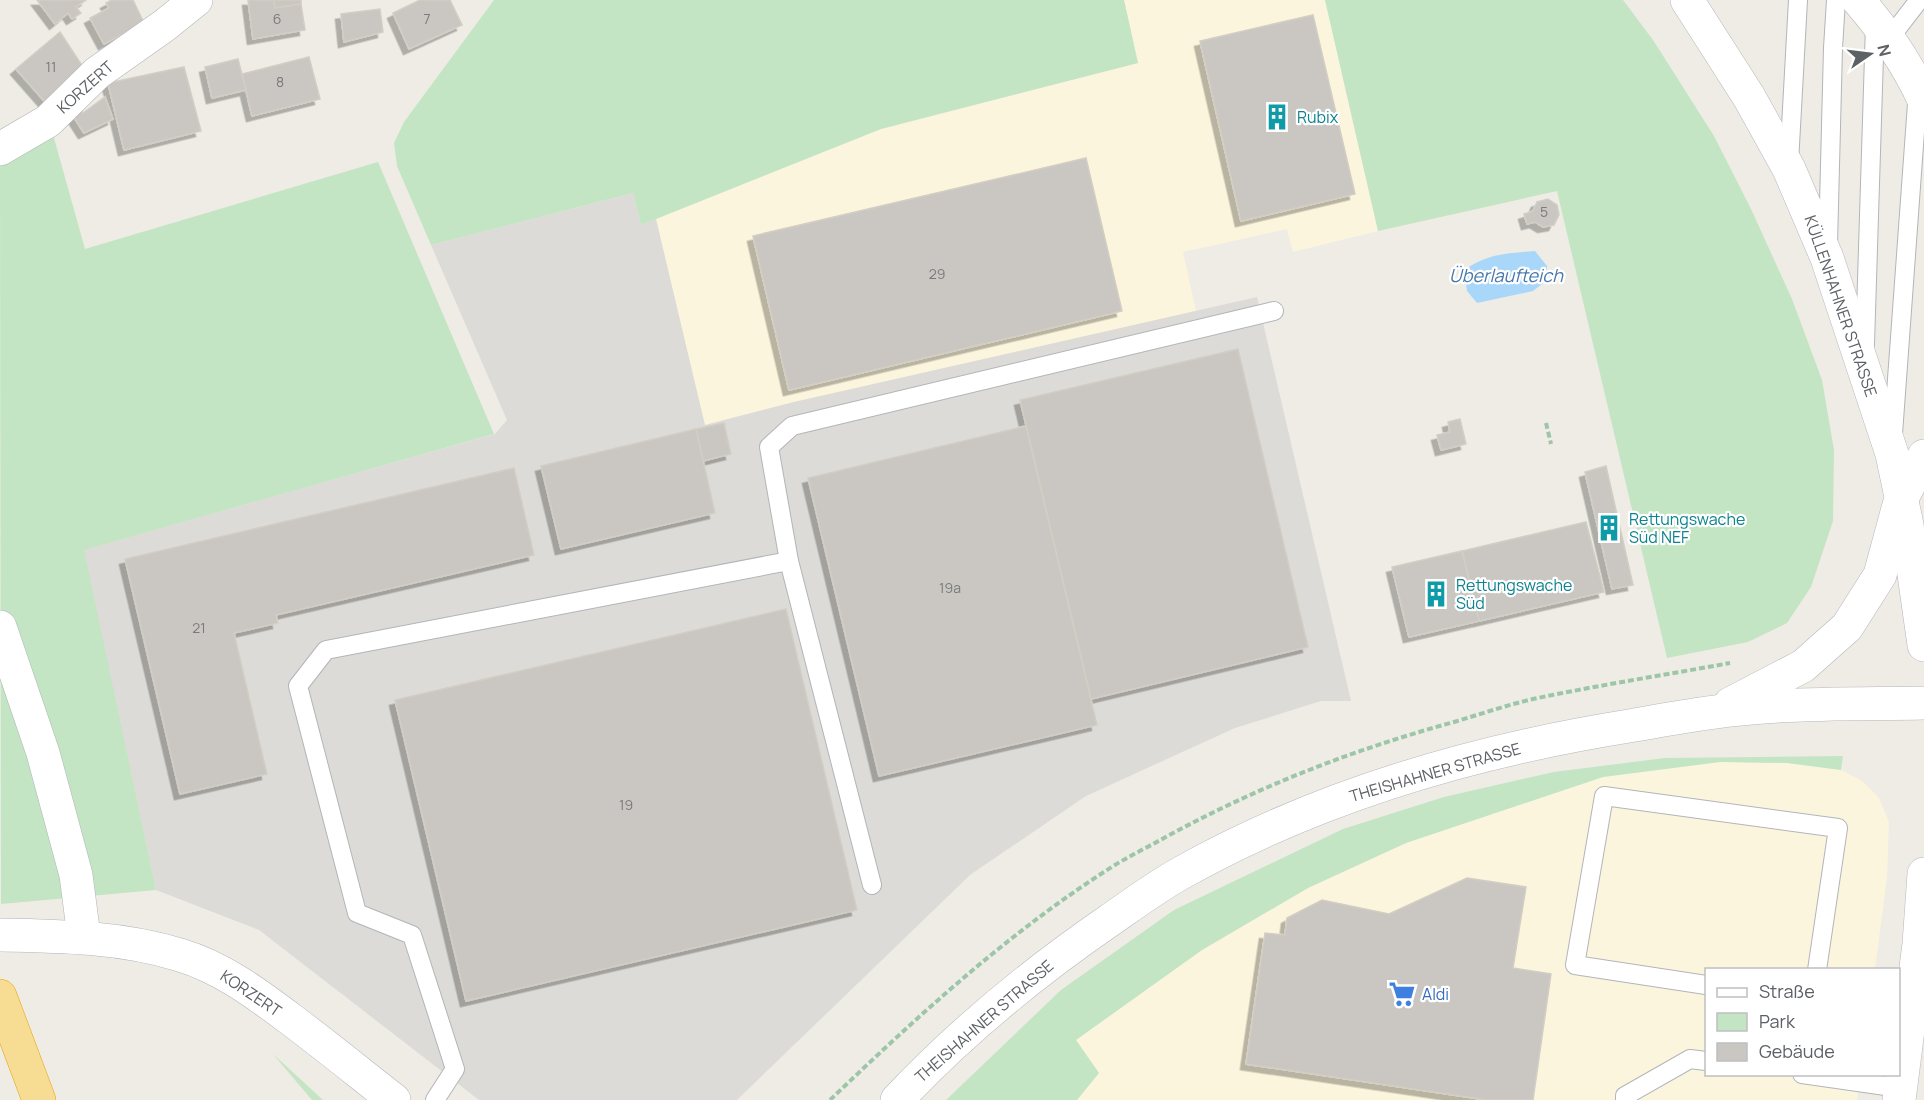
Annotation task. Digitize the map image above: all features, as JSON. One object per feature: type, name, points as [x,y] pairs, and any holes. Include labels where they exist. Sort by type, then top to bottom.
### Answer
[{"type":"highway","points":[[0,996],[39,1100]]},
{"type":"street","name":"KORZERT","points":[[0,149],[48,121],[97,73],[196,0]]},
{"type":"street","name":"KÜLLENHAHNER STRASSE","points":[[1687,0],[1749,97],[1789,169],[1827,258],[1892,454],[1917,585],[1924,645]]},
{"type":"street","points":[[1874,19],[1921,94]]},
{"type":"street","points":[[1712,712],[1803,666],[1846,627],[1880,575],[1902,498],[1924,456]]},
{"type":"street","points":[[0,627],[43,753],[76,875],[84,937]]},
{"type":"street","name":"THEISHAHNER STRASSE","points":[[897,1100],[962,1036],[1017,988],[1072,946],[1180,873],[1246,840],[1342,798],[1460,762],[1547,740],[1712,712],[1766,707],[1924,703]]},
{"type":"street","points":[[1900,1094],[1904,1016],[1919,944],[1924,874]]},
{"type":"street","name":"KORZERT","points":[[0,935],[84,937],[154,947],[212,967],[274,1007],[394,1100]]},
{"type":"lane","points":[[1789,169],[1798,0]]},
{"type":"lane","points":[[1827,258],[1836,0]]},
{"type":"lane","points":[[1864,367],[1874,19],[1919,0]]},
{"type":"lane","points":[[1892,454],[1921,94]]},
{"type":"lane","points":[[872,885],[789,561],[769,447],[792,426],[1274,311]]},
{"type":"lane","points":[[435,1100],[454,1069],[412,935],[357,913],[298,686],[326,650],[789,561]]},
{"type":"lane","points":[[1705,985],[1575,965],[1604,796],[1838,828],[1817,968]]},
{"type":"lane","points":[[1625,1100],[1625,1096],[1690,1059],[1705,1061]]},
{"type":"lane","points":[[1812,1076],[1900,1094]]},
{"type":"path","points":[[1546,423],[1551,444]]},
{"type":"shaded area","points":[[1124,0],[1325,0],[1378,231],[1293,252],[1287,229],[1183,252],[1196,311],[794,402],[704,425],[656,219],[881,129],[1138,63]]},
{"type":"shaded area","points":[[633,193],[641,225],[656,219],[705,425],[794,402],[1257,297],[1351,701],[1321,701],[1235,728],[1086,796],[970,875],[737,1100],[479,1100],[259,930],[156,890],[83,550],[495,434],[507,420],[431,245]]},
{"type":"shaded area","points":[[1720,762],[1787,763],[1841,770],[1862,781],[1879,798],[1889,822],[1887,877],[1875,968],[1705,968],[1705,1076],[1860,1076],[1857,1100],[1077,1100],[1099,1073],[1076,1040],[1202,950],[1308,888],[1406,843],[1603,777]]},
{"type":"green space","points":[[494,0],[1124,0],[1138,63],[881,129],[641,225],[633,193],[431,245],[397,166],[394,143],[404,122]]},
{"type":"green space","points":[[1325,0],[1623,0],[1653,40],[1714,136],[1751,209],[1792,299],[1822,380],[1834,450],[1833,521],[1811,587],[1787,623],[1748,642],[1667,658],[1557,191],[1378,231]]},
{"type":"green space","points":[[52,131],[85,249],[378,162],[494,434],[84,550],[156,890],[1,904],[0,161]]},
{"type":"green space","points":[[1843,756],[1841,770],[1787,763],[1720,762],[1603,777],[1406,843],[1308,888],[1202,950],[1076,1040],[1099,1073],[1077,1100],[946,1100],[1061,990],[1174,910],[1343,829],[1444,797],[1554,772],[1665,758]]},
{"type":"green space","points":[[273,1054],[323,1100],[312,1100]]},
{"type":"water","name":"Überlaufteich","points":[[1535,251],[1547,266],[1546,281],[1533,291],[1477,303],[1467,291],[1464,270],[1498,255]]},
{"type":"building","points":[[37,0],[86,0],[76,7],[81,13],[72,19],[68,13],[55,24]]},
{"type":"building","points":[[112,0],[133,0],[144,23],[104,44],[90,18],[109,8],[106,3]]},
{"type":"building","points":[[248,0],[274,0],[275,8],[301,4],[305,30],[253,39]]},
{"type":"building","points":[[274,0],[301,0],[301,4],[275,8]]},
{"type":"building","points":[[420,0],[450,0],[462,25],[409,49],[393,13]]},
{"type":"building","points":[[380,9],[383,32],[344,42],[341,14]]},
{"type":"building","name":"Rubix","points":[[1313,15],[1355,194],[1241,221],[1200,41]]},
{"type":"building","points":[[60,32],[85,70],[45,102],[16,69]]},
{"type":"building","points":[[309,57],[320,99],[252,116],[242,74]]},
{"type":"building","points":[[238,59],[246,90],[212,98],[205,67]]},
{"type":"building","points":[[184,67],[201,131],[124,150],[108,83]]},
{"type":"building","points":[[105,97],[113,119],[84,133],[73,116],[81,110],[83,113]]},
{"type":"building","points":[[1086,158],[1122,311],[789,390],[753,236]]},
{"type":"building","points":[[1548,199],[1557,205],[1559,215],[1554,225],[1543,227],[1535,222],[1527,224],[1524,214],[1533,211],[1537,202]]},
{"type":"building","points":[[1238,349],[1308,647],[1091,699],[1020,400]]},
{"type":"building","points":[[1460,419],[1466,444],[1441,450],[1437,435],[1450,432],[1448,422]]},
{"type":"building","points":[[724,423],[731,454],[703,461],[696,429]]},
{"type":"building","points":[[1026,426],[1097,725],[879,776],[808,478]]},
{"type":"building","points":[[696,429],[715,513],[561,549],[541,466]]},
{"type":"building","name":"Rettungswache Süd NEF","points":[[1606,466],[1633,585],[1612,589],[1585,472]]},
{"type":"building","points":[[514,468],[534,555],[276,615],[278,623],[234,633],[267,774],[180,794],[125,559]]},
{"type":"building","points":[[1586,522],[1604,592],[1479,621],[1462,551]]},
{"type":"building","name":"Rettungswache Süd","points":[[1462,551],[1479,621],[1409,637],[1392,567]]},
{"type":"building","points":[[786,609],[857,910],[466,1001],[395,700]]},
{"type":"building","name":"Aldi","points":[[1467,878],[1526,887],[1513,968],[1551,974],[1533,1100],[1487,1100],[1246,1064],[1265,933],[1285,935],[1287,918],[1322,900],[1389,914]]},
{"type":"place","name":"Rubix","points":[[1277,117]]},
{"type":"place","name":"Rettungswache Süd NEF","points":[[1609,528]]},
{"type":"place","name":"Rettungswache Süd","points":[[1436,594]]},
{"type":"place","name":"Aldi","points":[[1402,994]]}]
